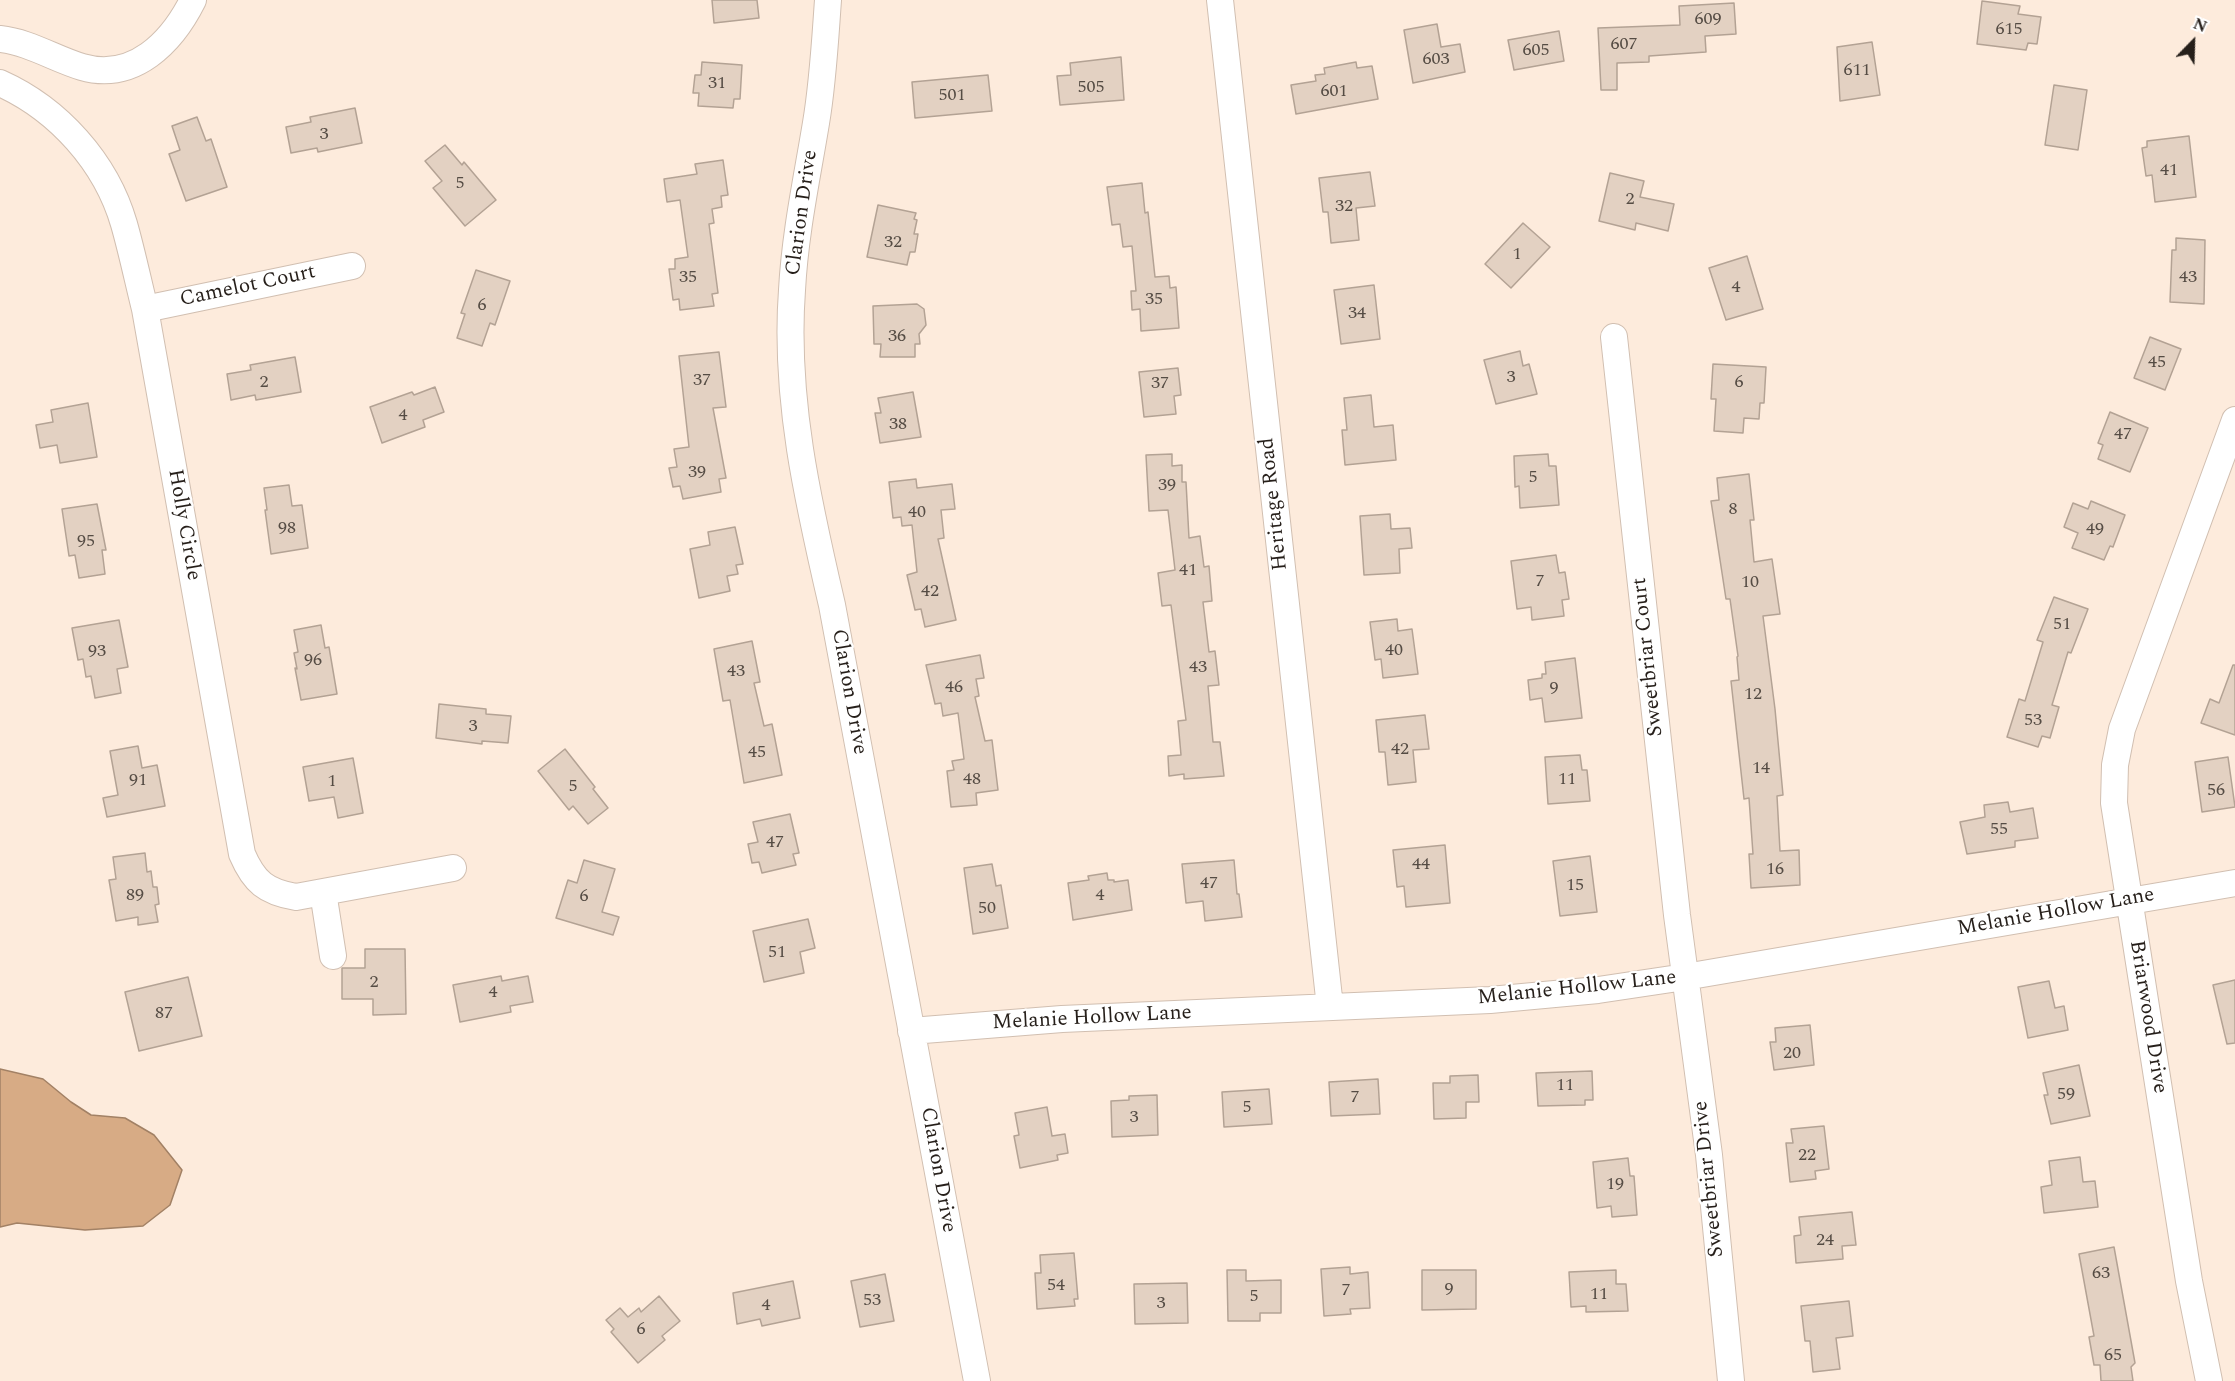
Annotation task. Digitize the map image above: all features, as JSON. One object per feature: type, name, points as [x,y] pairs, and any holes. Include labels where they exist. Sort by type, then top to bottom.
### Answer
[{"type":"street","points":[[0,39],[22,44],[84,67],[106,70],[128,66],[148,58],[164,44],[182,22],[193,0]]},
{"type":"street","name":"Clarion Drive","points":[[828,0],[824,62],[791,291],[792,370],[796,421],[811,514],[832,605],[977,1381]]},
{"type":"street","name":"Heritage Road","points":[[1220,0],[1330,1007]]},
{"type":"street","name":"Holly Circle","points":[[0,83],[39,105],[67,129],[91,157],[110,188],[124,222],[145,309],[242,854],[249,870],[260,884],[278,894],[296,897],[453,868]]},
{"type":"street","name":"Camelot Court","points":[[145,309],[352,266]]},
{"type":"street","name":"Sweetbriar Court","points":[[1614,337],[1685,977]]},
{"type":"street","name":"Briarwood Drive","points":[[2209,1381],[2189,1281],[2128,900],[2114,803],[2115,765],[2122,729],[2235,420]]},
{"type":"street","name":"Melanie Hollow Lane","points":[[911,1031],[1062,1020],[1501,999],[1598,990],[2235,883]]},
{"type":"street","points":[[323,892],[333,956]]},
{"type":"street","name":"Sweetbriar Drive","points":[[1685,977],[1709,1155],[1725,1381]]},
{"type":"shaded area","points":[[0,1069],[43,1079],[91,1115],[125,1118],[154,1135],[182,1170],[170,1205],[143,1226],[85,1230],[17,1223],[0,1227]]},
{"type":"building","points":[[712,0],[757,0],[759,18],[714,23]]},
{"type":"building","points":[[1982,1],[2020,6],[2018,14],[2041,17],[2037,44],[2028,43],[2026,50],[1977,44]]},
{"type":"building","points":[[1734,3],[1736,34],[1705,36],[1706,52],[1649,56],[1649,62],[1617,63],[1617,90],[1601,90],[1598,28],[1680,25],[1679,6]]},
{"type":"building","points":[[1437,24],[1441,47],[1460,44],[1465,72],[1413,83],[1404,30]]},
{"type":"building","points":[[1559,31],[1564,61],[1514,70],[1508,40]]},
{"type":"building","points":[[1872,42],[1880,95],[1840,101],[1837,47]]},
{"type":"building","points":[[1121,57],[1124,100],[1060,105],[1057,76],[1071,75],[1070,63]]},
{"type":"building","points":[[702,62],[742,65],[740,99],[734,99],[733,108],[698,106],[699,93],[693,93],[695,75],[701,75]]},
{"type":"building","points":[[1356,62],[1357,68],[1372,66],[1378,99],[1296,114],[1291,85],[1316,81],[1315,75],[1325,74],[1324,68]]},
{"type":"building","points":[[988,75],[992,111],[915,118],[912,82]]},
{"type":"building","points":[[2054,85],[2087,90],[2078,150],[2045,145]]},
{"type":"building","points":[[355,108],[362,143],[318,152],[317,148],[291,153],[286,127],[311,122],[310,117]]},
{"type":"building","points":[[197,117],[206,141],[211,139],[227,187],[186,201],[169,154],[180,150],[172,126]]},
{"type":"building","points":[[2189,136],[2196,197],[2155,202],[2152,175],[2146,176],[2142,148],[2147,147],[2147,141]]},
{"type":"building","points":[[445,145],[462,165],[464,162],[496,200],[465,226],[433,188],[442,181],[425,161]]},
{"type":"building","points":[[723,160],[728,195],[721,196],[722,207],[712,209],[714,223],[709,224],[718,293],[712,294],[714,306],[680,310],[679,299],[673,300],[669,269],[675,269],[675,259],[688,257],[680,200],[667,202],[664,179],[697,174],[695,164]]},
{"type":"building","points":[[1370,172],[1375,206],[1356,208],[1359,240],[1331,243],[1328,212],[1323,212],[1319,178]]},
{"type":"building","points":[[1610,173],[1644,181],[1640,197],[1674,204],[1668,231],[1636,223],[1635,230],[1599,221]]},
{"type":"building","points":[[1142,183],[1145,213],[1148,212],[1155,277],[1169,276],[1170,288],[1176,287],[1179,328],[1141,331],[1140,309],[1132,310],[1131,291],[1136,291],[1132,246],[1123,247],[1120,224],[1112,225],[1107,187]]},
{"type":"building","points":[[878,205],[916,213],[914,234],[918,234],[915,252],[910,252],[907,265],[867,257]]},
{"type":"building","points":[[1523,223],[1550,247],[1511,288],[1485,264]]},
{"type":"building","points":[[2176,238],[2205,240],[2204,304],[2170,302],[2172,250],[2176,250]]},
{"type":"building","points":[[1747,256],[1763,309],[1726,320],[1709,268]]},
{"type":"building","points":[[476,270],[510,281],[495,325],[490,323],[482,346],[457,338],[465,314],[461,313]]},
{"type":"building","points":[[1374,285],[1380,339],[1341,344],[1334,290]]},
{"type":"building","points":[[917,304],[924,309],[926,325],[919,334],[920,344],[915,344],[915,357],[880,357],[881,344],[874,344],[873,306]]},
{"type":"building","points":[[2150,337],[2181,349],[2165,390],[2134,378]]},
{"type":"building","points":[[1520,351],[1523,366],[1529,364],[1537,394],[1496,404],[1484,360]]},
{"type":"building","points":[[719,352],[726,407],[713,408],[726,478],[719,479],[721,492],[683,499],[680,486],[673,487],[669,468],[677,467],[674,449],[689,447],[679,356]]},
{"type":"building","points":[[295,357],[301,392],[256,400],[255,395],[231,400],[227,374],[251,370],[250,365]]},
{"type":"building","points":[[1713,364],[1766,367],[1764,403],[1760,403],[1759,419],[1744,418],[1743,433],[1714,431],[1716,399],[1711,399]]},
{"type":"building","points":[[1178,368],[1181,395],[1174,396],[1176,414],[1144,417],[1139,372]]},
{"type":"building","points":[[435,387],[444,412],[423,420],[425,427],[382,443],[370,407],[412,392],[414,395]]},
{"type":"building","points":[[913,392],[921,437],[880,443],[875,413],[881,413],[878,398]]},
{"type":"building","points":[[1371,395],[1374,427],[1393,425],[1396,460],[1345,465],[1342,430],[1347,430],[1344,398]]},
{"type":"building","points":[[88,403],[97,457],[60,463],[57,445],[40,448],[36,425],[53,422],[51,410]]},
{"type":"building","points":[[2110,412],[2148,428],[2130,472],[2098,459],[2103,445],[2098,443]]},
{"type":"building","points":[[1172,454],[1172,466],[1182,465],[1182,482],[1186,482],[1189,538],[1200,536],[1204,567],[1209,566],[1212,601],[1203,602],[1209,652],[1215,651],[1219,685],[1208,686],[1213,742],[1220,742],[1224,776],[1184,779],[1184,774],[1169,776],[1168,756],[1181,755],[1178,721],[1186,720],[1171,605],[1162,606],[1158,573],[1175,570],[1168,510],[1149,511],[1146,455]]},
{"type":"building","points":[[1548,454],[1549,466],[1556,466],[1559,505],[1520,508],[1519,486],[1515,487],[1514,456]]},
{"type":"building","points":[[1749,474],[1754,520],[1750,520],[1754,562],[1772,559],[1780,614],[1763,616],[1783,795],[1777,796],[1780,851],[1799,850],[1800,885],[1751,888],[1749,854],[1753,854],[1749,798],[1744,799],[1731,681],[1739,680],[1738,656],[1730,599],[1726,599],[1711,501],[1719,500],[1717,478]]},
{"type":"building","points":[[916,479],[917,488],[952,484],[955,509],[941,510],[944,538],[938,539],[956,620],[925,627],[921,609],[915,610],[907,575],[917,572],[912,525],[902,526],[901,517],[893,518],[889,482]]},
{"type":"building","points":[[289,485],[292,506],[302,505],[308,548],[271,554],[264,488]]},
{"type":"building","points":[[2091,501],[2125,515],[2113,547],[2110,546],[2104,560],[2072,548],[2078,533],[2064,527],[2073,503],[2088,509]]},
{"type":"building","points":[[97,504],[106,550],[102,550],[105,574],[79,578],[75,555],[69,556],[62,509]]},
{"type":"building","points":[[1390,514],[1391,529],[1410,528],[1412,548],[1399,549],[1400,573],[1364,575],[1360,516]]},
{"type":"building","points":[[735,527],[743,564],[736,565],[738,574],[727,576],[730,591],[699,598],[690,549],[710,545],[708,532]]},
{"type":"building","points":[[1556,555],[1559,573],[1565,572],[1569,599],[1562,600],[1564,616],[1532,620],[1531,607],[1517,609],[1511,561]]},
{"type":"building","points":[[2054,597],[2088,609],[2071,653],[2068,652],[2052,705],[2059,707],[2050,738],[2042,736],[2038,747],[2007,737],[2019,699],[2025,701],[2043,642],[2037,640]]},
{"type":"building","points":[[1397,619],[1398,631],[1412,629],[1418,674],[1383,678],[1381,659],[1375,660],[1370,622]]},
{"type":"building","points":[[119,620],[128,667],[117,669],[121,693],[95,698],[91,676],[86,677],[83,659],[78,660],[72,628]]},
{"type":"building","points":[[321,625],[325,648],[329,647],[337,694],[301,700],[295,668],[297,669],[294,653],[298,652],[294,630]]},
{"type":"building","points":[[752,641],[760,682],[754,683],[764,726],[772,724],[782,775],[744,783],[730,700],[723,701],[714,649]]},
{"type":"building","points":[[980,655],[984,678],[976,679],[979,696],[975,697],[985,741],[992,740],[998,790],[976,793],[977,805],[951,807],[947,771],[954,770],[952,761],[964,759],[958,713],[943,716],[941,703],[935,704],[926,665]]},
{"type":"building","points":[[1575,658],[1582,718],[1545,722],[1542,698],[1530,700],[1528,680],[1542,678],[1542,674],[1546,674],[1545,662]]},
{"type":"building","points":[[2233,665],[2235,665],[2235,735],[2201,723],[2210,699],[2219,703]]},
{"type":"building","points":[[439,704],[486,709],[486,714],[511,716],[508,743],[482,741],[482,744],[436,738]]},
{"type":"building","points":[[1425,715],[1429,749],[1413,750],[1416,782],[1388,785],[1385,752],[1379,752],[1376,720]]},
{"type":"building","points":[[138,746],[142,768],[157,765],[165,806],[107,817],[103,798],[118,795],[110,751]]},
{"type":"building","points":[[565,749],[595,787],[593,789],[608,808],[588,824],[573,806],[569,810],[538,771]]},
{"type":"building","points":[[1580,755],[1582,770],[1587,770],[1590,801],[1548,804],[1545,757]]},
{"type":"building","points":[[2228,757],[2235,807],[2202,812],[2195,762]]},
{"type":"building","points":[[353,758],[363,813],[338,818],[334,797],[309,801],[303,767]]},
{"type":"building","points":[[2008,802],[2010,812],[2033,808],[2038,838],[2015,841],[2015,847],[1967,854],[1960,822],[1985,817],[1984,805]]},
{"type":"building","points":[[790,814],[799,853],[793,854],[796,865],[762,873],[759,862],[752,863],[748,844],[758,842],[753,822]]},
{"type":"building","points":[[1445,845],[1450,903],[1406,907],[1404,886],[1397,887],[1393,850]]},
{"type":"building","points":[[145,853],[147,872],[151,871],[153,887],[157,887],[159,904],[155,905],[158,922],[138,925],[138,917],[116,921],[109,880],[116,879],[113,857]]},
{"type":"building","points":[[1590,856],[1597,912],[1560,916],[1553,861]]},
{"type":"building","points":[[584,860],[615,869],[602,912],[619,917],[613,935],[556,918],[568,880],[577,883]]},
{"type":"building","points":[[1234,860],[1242,917],[1205,921],[1203,901],[1186,903],[1182,864]]},
{"type":"building","points":[[992,864],[996,886],[1001,885],[1008,928],[973,934],[964,868]]},
{"type":"building","points":[[1107,873],[1108,880],[1114,880],[1114,882],[1128,880],[1132,910],[1073,920],[1068,883],[1089,880],[1088,876]]},
{"type":"building","points":[[808,919],[815,948],[800,952],[804,973],[764,982],[753,931]]},
{"type":"building","points":[[365,949],[405,949],[406,1014],[373,1015],[373,999],[342,999],[342,968],[365,968]]},
{"type":"building","points":[[501,976],[502,981],[528,976],[533,1002],[510,1006],[511,1012],[460,1022],[453,985]]},
{"type":"building","points":[[188,977],[202,1036],[139,1051],[125,992]]},
{"type":"building","points":[[2235,980],[2235,1043],[2227,1044],[2213,985]]},
{"type":"building","points":[[2049,981],[2055,1008],[2064,1006],[2068,1030],[2028,1038],[2018,987]]},
{"type":"building","points":[[1810,1025],[1814,1065],[1774,1070],[1770,1042],[1776,1042],[1775,1028]]},
{"type":"building","points":[[2079,1065],[2090,1116],[2051,1124],[2044,1095],[2048,1095],[2043,1073]]},
{"type":"building","points":[[1592,1071],[1593,1100],[1585,1100],[1585,1105],[1538,1106],[1536,1073]]},
{"type":"building","points":[[1478,1075],[1479,1102],[1466,1102],[1466,1118],[1434,1119],[1433,1083],[1450,1083],[1450,1076]]},
{"type":"building","points":[[1378,1079],[1380,1114],[1331,1116],[1329,1082]]},
{"type":"building","points":[[1269,1089],[1272,1124],[1224,1127],[1222,1092]]},
{"type":"building","points":[[1157,1095],[1158,1135],[1112,1137],[1111,1101],[1129,1100],[1129,1096]]},
{"type":"building","points":[[1047,1107],[1052,1136],[1065,1134],[1068,1153],[1057,1155],[1058,1160],[1020,1168],[1014,1136],[1019,1135],[1015,1113]]},
{"type":"building","points":[[1824,1126],[1829,1169],[1815,1171],[1816,1179],[1790,1182],[1786,1143],[1793,1143],[1791,1129]]},
{"type":"building","points":[[2080,1157],[2083,1182],[2095,1181],[2098,1207],[2044,1213],[2041,1187],[2052,1185],[2049,1161]]},
{"type":"building","points":[[1628,1158],[1630,1176],[1634,1176],[1637,1215],[1612,1217],[1611,1206],[1597,1208],[1593,1162]]},
{"type":"building","points":[[1852,1212],[1856,1245],[1842,1246],[1843,1259],[1796,1263],[1794,1236],[1801,1235],[1799,1217]]},
{"type":"building","points":[[2114,1247],[2135,1363],[2131,1367],[2133,1381],[2101,1381],[2100,1365],[2094,1365],[2089,1337],[2094,1336],[2079,1254]]},
{"type":"building","points":[[1074,1253],[1078,1299],[1074,1299],[1075,1306],[1037,1309],[1035,1273],[1041,1273],[1040,1255]]},
{"type":"building","points":[[1350,1267],[1350,1274],[1368,1272],[1370,1308],[1350,1309],[1351,1314],[1324,1316],[1321,1269]]},
{"type":"building","points":[[1227,1270],[1246,1270],[1246,1281],[1281,1280],[1281,1313],[1260,1313],[1260,1321],[1228,1321]]},
{"type":"building","points":[[1422,1270],[1476,1270],[1476,1309],[1422,1310]]},
{"type":"building","points":[[1616,1270],[1616,1284],[1626,1284],[1628,1311],[1586,1312],[1586,1306],[1571,1307],[1569,1272]]},
{"type":"building","points":[[885,1274],[894,1321],[860,1327],[851,1281]]},
{"type":"building","points":[[793,1281],[800,1318],[762,1326],[760,1319],[737,1324],[733,1293]]},
{"type":"building","points":[[1187,1283],[1188,1323],[1135,1324],[1134,1284]]},
{"type":"building","points":[[659,1296],[680,1321],[662,1336],[665,1340],[638,1363],[611,1332],[614,1329],[606,1320],[620,1308],[628,1317],[639,1308],[641,1312]]},
{"type":"building","points":[[1849,1301],[1853,1336],[1836,1338],[1840,1369],[1813,1372],[1810,1341],[1805,1341],[1801,1306]]}]
